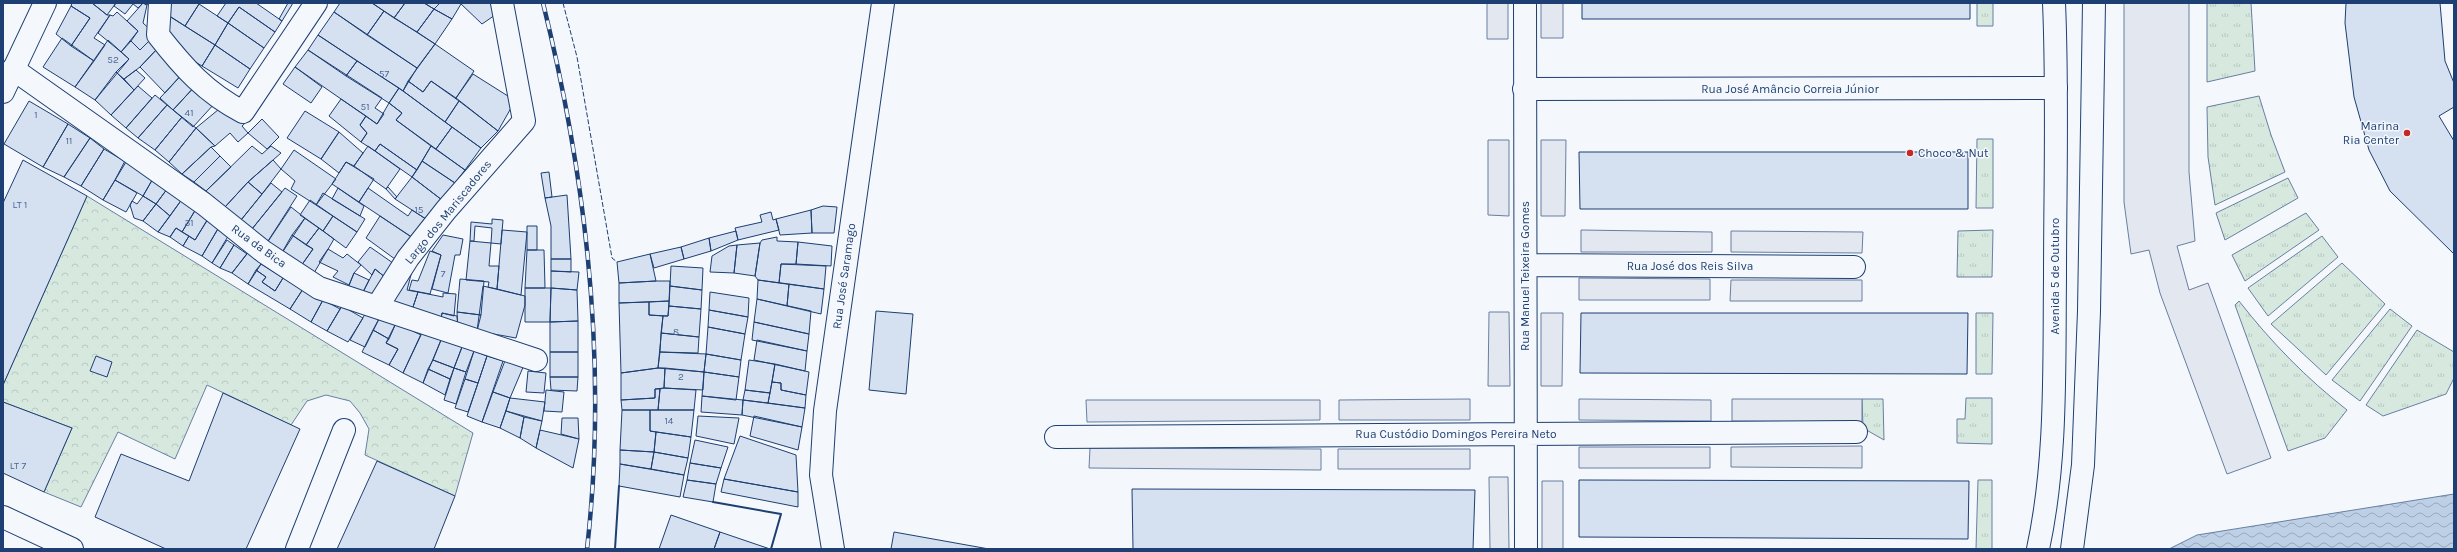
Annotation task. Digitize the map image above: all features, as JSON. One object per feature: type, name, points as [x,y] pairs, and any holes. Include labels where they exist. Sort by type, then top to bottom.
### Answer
[{"type":"street","points":[[3,92],[45,3]]},
{"type":"street","points":[[160,3],[158,35],[186,71],[224,102],[243,112],[316,3]]},
{"type":"street","name":"Largo dos Mariscadores","points":[[378,307],[408,258],[446,210],[524,120],[502,3]]},
{"type":"street","name":"Rua José Saramago","points":[[833,549],[821,475],[826,411],[883,3]]},
{"type":"street","name":"Rua Manuel Teixeira Gomes","points":[[1525,3],[1526,549]]},
{"type":"street","name":"Avenida 5 de Outubro","points":[[2038,549],[2050,464],[2054,390],[2056,88],[2054,3]]},
{"type":"street","points":[[2072,549],[2083,465],[2094,3]]},
{"type":"street","name":"Rua da Bica","points":[[13,69],[204,204],[264,252],[319,288],[536,360]]},
{"type":"street","name":"Rua José Amâncio Correia Júnior","points":[[1524,89],[2056,88]]},
{"type":"street","name":"Rua José dos Reis Silva","points":[[1526,265],[1854,266]]},
{"type":"street","points":[[297,549],[344,430]]},
{"type":"street","name":"Rua Custódio Domingos Pereira Neto","points":[[1056,437],[1856,432]]},
{"type":"street","points":[[3,518],[72,549]]},
{"type":"green space","points":[[1977,3],[1993,3],[1993,26],[1977,26]]},
{"type":"green space","points":[[2207,3],[2251,3],[2255,71],[2207,82]]},
{"type":"green space","points":[[2259,96],[2271,135],[2285,172],[2215,205],[2208,157],[2207,107]]},
{"type":"green space","points":[[1977,139],[1993,139],[1993,208],[1976,208]]},
{"type":"green space","points":[[2288,178],[2298,198],[2225,240],[2216,213]]},
{"type":"green space","points":[[87,196],[473,433],[455,496],[365,455],[369,429],[360,413],[350,401],[326,395],[307,401],[291,425],[207,385],[175,459],[118,432],[81,507],[44,492],[72,428],[3,402],[3,385]]},
{"type":"green space","points":[[2306,213],[2319,230],[2245,281],[2232,255]]},
{"type":"green space","points":[[1993,230],[1992,277],[1957,277],[1958,231]]},
{"type":"green space","points":[[2322,236],[2338,257],[2268,316],[2248,288]]},
{"type":"green space","points":[[2342,263],[2385,304],[2326,375],[2271,324]]},
{"type":"green space","points":[[2239,301],[2290,359],[2317,385],[2347,410],[2325,438],[2288,451],[2235,305]]},
{"type":"green space","points":[[2390,309],[2412,326],[2360,401],[2332,380]]},
{"type":"green space","points":[[1976,313],[1993,313],[1992,374],[1976,374]]},
{"type":"green space","points":[[2417,330],[2454,352],[2454,378],[2446,394],[2383,416],[2366,405]]},
{"type":"green space","points":[[1966,398],[1992,398],[1992,444],[1957,443],[1957,419],[1965,419]]},
{"type":"green space","points":[[1862,399],[1883,399],[1884,440],[1863,428]]},
{"type":"green space","points":[[1978,480],[1992,480],[1992,549],[1976,549]]},
{"type":"shaded area","points":[[1487,3],[1508,3],[1508,39],[1487,39]]},
{"type":"shaded area","points":[[1541,3],[1563,3],[1563,38],[1541,38]]},
{"type":"shaded area","points":[[2124,3],[2189,3],[2189,172],[2195,241],[2177,246],[2189,290],[2208,283],[2271,458],[2227,474],[2160,293],[2149,250],[2131,254],[2124,202]]},
{"type":"shaded area","points":[[1488,140],[1509,140],[1509,216],[1488,215]]},
{"type":"shaded area","points":[[1541,140],[1566,140],[1565,216],[1541,216]]},
{"type":"shaded area","points":[[1581,230],[1712,232],[1712,252],[1581,252]]},
{"type":"shaded area","points":[[1731,231],[1863,232],[1862,253],[1731,252]]},
{"type":"shaded area","points":[[1579,278],[1710,279],[1710,300],[1579,300]]},
{"type":"shaded area","points":[[1731,280],[1862,280],[1862,301],[1730,301]]},
{"type":"shaded area","points":[[1489,312],[1509,312],[1510,386],[1488,386]]},
{"type":"shaded area","points":[[1541,313],[1563,313],[1562,386],[1541,386]]},
{"type":"shaded area","points":[[1470,399],[1470,420],[1339,420],[1339,400]]},
{"type":"shaded area","points":[[1579,399],[1711,400],[1711,421],[1579,420]]},
{"type":"shaded area","points":[[1732,399],[1862,399],[1862,422],[1732,421]]},
{"type":"shaded area","points":[[1086,400],[1320,400],[1320,420],[1087,422]]},
{"type":"shaded area","points":[[1862,446],[1862,468],[1731,467],[1731,447]]},
{"type":"shaded area","points":[[1579,447],[1710,447],[1710,468],[1579,468]]},
{"type":"shaded area","points":[[1090,448],[1321,449],[1321,470],[1089,468]]},
{"type":"shaded area","points":[[1338,449],[1470,449],[1470,469],[1338,469]]},
{"type":"shaded area","points":[[1489,477],[1508,477],[1509,549],[1490,549]]},
{"type":"shaded area","points":[[1542,481],[1563,481],[1563,549],[1542,549]]},
{"type":"water","points":[[2454,494],[2454,549],[2169,549],[2197,535]]},
{"type":"building","points":[[72,3],[92,3],[107,15],[110,15],[94,38],[105,45],[94,61],[71,46],[90,18],[71,6]]},
{"type":"building","points":[[92,3],[116,3],[107,15]]},
{"type":"building","points":[[116,3],[133,4],[125,14],[114,6]]},
{"type":"building","points":[[132,3],[143,3],[138,8]]},
{"type":"building","points":[[143,3],[147,5],[143,23],[153,32],[150,40],[140,50],[131,41],[138,31],[127,21]]},
{"type":"building","points":[[171,3],[199,4],[185,26],[165,13]]},
{"type":"building","points":[[226,3],[256,3],[282,21],[275,32],[239,7],[228,23],[217,16]]},
{"type":"building","points":[[288,3],[293,3],[282,21],[279,19]]},
{"type":"building","points":[[340,3],[372,3],[384,11],[367,35],[334,12]]},
{"type":"building","points":[[372,3],[405,3],[394,18]]},
{"type":"building","points":[[405,3],[424,3],[434,9],[417,32],[394,18]]},
{"type":"building","points":[[424,3],[440,3],[434,9]]},
{"type":"building","points":[[440,3],[461,4],[452,19],[434,9]]},
{"type":"building","points":[[460,3],[492,3],[498,13],[482,24]]},
{"type":"building","points":[[1582,3],[1970,3],[1970,19],[1582,19]]},
{"type":"building","name":"Marina Ria Center","points":[[2346,3],[2440,3],[2445,61],[2454,83],[2454,107],[2439,116],[2454,141],[2454,254],[2390,191],[2369,150],[2354,97],[2345,23]]},
{"type":"building","points":[[199,4],[228,23],[215,45],[185,26]]},
{"type":"building","points":[[71,6],[90,18],[71,46],[56,34]]},
{"type":"building","points":[[239,7],[275,32],[264,48],[228,23]]},
{"type":"building","points":[[434,9],[452,19],[435,44],[417,32]]},
{"type":"building","points":[[384,11],[435,44],[417,68],[367,35]]},
{"type":"building","points":[[117,12],[138,31],[121,52],[98,33],[110,15],[113,16]]},
{"type":"building","points":[[334,12],[417,68],[403,91],[318,35]]},
{"type":"building","points":[[169,16],[215,45],[202,66],[184,55],[165,25]]},
{"type":"building","points":[[228,23],[264,48],[250,69],[215,45]]},
{"type":"building","points":[[318,35],[357,61],[346,76],[308,50]]},
{"type":"building","points":[[62,38],[94,61],[75,87],[43,67]]},
{"type":"building","points":[[108,40],[129,59],[95,100],[75,87]]},
{"type":"building","points":[[150,40],[158,48],[140,67],[124,79],[116,72],[129,59],[121,52],[131,41],[140,50]]},
{"type":"building","points":[[435,44],[474,71],[456,98],[431,81],[423,92],[408,81]]},
{"type":"building","points":[[215,45],[250,69],[238,88],[202,66]]},
{"type":"building","points":[[158,48],[184,72],[165,93],[140,67]]},
{"type":"building","points":[[308,50],[382,98],[375,108],[384,114],[377,124],[295,67]]},
{"type":"building","points":[[357,61],[399,88],[389,103],[346,76]]},
{"type":"building","points":[[295,67],[322,87],[311,103],[283,84]]},
{"type":"building","points":[[136,70],[145,78],[134,90],[124,79]]},
{"type":"building","points":[[116,72],[134,90],[111,115],[95,100]]},
{"type":"building","points":[[184,72],[197,84],[173,110],[160,98]]},
{"type":"building","points":[[473,74],[511,98],[511,108],[498,131],[456,98]]},
{"type":"building","points":[[408,81],[423,92],[431,81],[459,101],[445,122],[403,91]]},
{"type":"building","points":[[197,84],[215,103],[193,127],[173,110]]},
{"type":"building","points":[[138,86],[152,98],[126,128],[111,115]]},
{"type":"building","points":[[399,88],[452,127],[436,149],[396,120],[402,113],[389,103]]},
{"type":"building","points":[[155,95],[167,105],[138,138],[126,128]]},
{"type":"building","points":[[341,99],[366,116],[360,125],[367,133],[361,142],[329,116]]},
{"type":"building","points":[[29,101],[68,124],[43,167],[4,144]]},
{"type":"building","points":[[459,101],[498,131],[481,148],[445,122]]},
{"type":"building","points":[[389,103],[402,113],[396,120],[431,146],[417,170],[380,144],[375,151],[361,142],[367,133],[360,125],[366,116],[377,124]]},
{"type":"building","points":[[167,105],[182,117],[155,150],[138,138]]},
{"type":"building","points":[[224,105],[251,109],[255,114],[242,126],[248,133],[238,142],[230,133],[215,146],[196,128]]},
{"type":"building","points":[[305,111],[339,132],[321,159],[287,138]]},
{"type":"building","points":[[182,117],[196,128],[169,162],[155,150]]},
{"type":"building","points":[[262,119],[279,137],[267,149],[248,133]]},
{"type":"building","points":[[68,124],[90,138],[64,177],[43,167]]},
{"type":"building","points":[[452,127],[481,148],[465,170],[436,149]]},
{"type":"building","points":[[196,128],[215,146],[211,147],[182,174],[169,162]]},
{"type":"building","points":[[339,132],[363,153],[354,166],[346,162],[339,173],[321,159]]},
{"type":"building","points":[[90,138],[104,149],[81,186],[64,177]]},
{"type":"building","points":[[380,144],[417,170],[412,177],[375,151]]},
{"type":"building","points":[[252,146],[262,154],[271,146],[281,153],[248,182],[225,207],[206,191]]},
{"type":"building","points":[[368,146],[400,169],[386,189],[354,166]]},
{"type":"building","points":[[431,146],[465,170],[455,183],[422,161]]},
{"type":"building","points":[[211,147],[220,156],[194,182],[182,174]]},
{"type":"building","points":[[104,149],[126,162],[103,200],[81,186]]},
{"type":"building","points":[[294,150],[336,179],[316,205],[291,189],[295,181],[281,169]]},
{"type":"building","points":[[1579,152],[1968,152],[1968,209],[1580,209]]},
{"type":"building","points":[[220,156],[231,167],[206,191],[194,182]]},
{"type":"building","points":[[126,159],[155,175],[143,196],[115,180]]},
{"type":"building","points":[[23,160],[87,196],[3,385],[3,203]]},
{"type":"building","points":[[273,160],[281,169],[262,194],[248,182]]},
{"type":"building","points":[[422,161],[455,183],[442,200],[412,177]]},
{"type":"building","points":[[346,162],[374,179],[359,202],[332,184]]},
{"type":"building","points":[[549,172],[552,197],[545,198],[541,173]]},
{"type":"building","points":[[155,175],[170,185],[156,204],[143,196]]},
{"type":"building","points":[[412,177],[442,200],[429,221],[395,199]]},
{"type":"building","points":[[115,180],[137,193],[126,212],[103,200]]},
{"type":"building","points":[[248,182],[262,194],[241,220],[225,207]]},
{"type":"building","points":[[271,183],[282,192],[252,229],[241,220]]},
{"type":"building","points":[[170,185],[185,195],[170,216],[156,204]]},
{"type":"building","points":[[388,187],[397,197],[395,199],[386,189]]},
{"type":"building","points":[[285,188],[297,196],[268,241],[252,229]]},
{"type":"building","points":[[338,188],[364,206],[360,216],[332,199]]},
{"type":"building","points":[[368,188],[408,216],[412,210],[429,221],[416,240],[359,202]]},
{"type":"building","points":[[323,193],[365,219],[357,232],[316,205]]},
{"type":"building","points":[[185,195],[199,204],[182,232],[176,228],[170,237],[158,232]]},
{"type":"building","points":[[567,195],[571,259],[551,259],[551,226],[545,198]]},
{"type":"building","points":[[143,196],[156,204],[143,221],[134,218],[130,205],[132,201],[137,204]]},
{"type":"building","points":[[310,200],[333,216],[323,231],[300,215]]},
{"type":"building","points":[[156,204],[170,216],[158,232],[143,221]]},
{"type":"building","points":[[199,204],[212,212],[195,240],[182,232]]},
{"type":"building","points":[[823,206],[837,207],[834,233],[812,233],[811,210]]},
{"type":"building","points":[[291,207],[305,218],[280,256],[265,246]]},
{"type":"building","points":[[811,210],[812,233],[780,235],[776,219]]},
{"type":"building","points":[[771,212],[773,220],[776,219],[779,230],[738,240],[735,228],[762,222],[760,215]]},
{"type":"building","points":[[333,216],[357,232],[346,248],[323,231]]},
{"type":"building","points":[[380,216],[416,240],[399,262],[366,238]]},
{"type":"building","points":[[305,218],[319,228],[306,245],[292,235]]},
{"type":"building","points":[[208,219],[219,227],[202,256],[183,246],[189,236],[195,240]]},
{"type":"building","points":[[492,219],[503,220],[501,244],[491,243],[492,228],[475,226],[474,241],[470,241],[471,222],[492,224]]},
{"type":"building","points":[[527,226],[537,226],[537,250],[527,250]]},
{"type":"building","points":[[219,227],[230,233],[212,263],[202,256]]},
{"type":"building","points":[[176,228],[189,236],[183,246],[170,237]]},
{"type":"building","points":[[319,228],[334,239],[314,273],[301,266],[313,249],[306,245]]},
{"type":"building","points":[[502,230],[527,232],[521,295],[497,289]]},
{"type":"building","points":[[736,231],[738,240],[711,251],[709,238]]},
{"type":"building","points":[[292,235],[313,249],[301,266],[280,256]]},
{"type":"building","points":[[443,235],[463,239],[460,255],[455,255],[448,293],[432,289],[441,255],[432,251]]},
{"type":"building","points":[[777,237],[777,241],[798,242],[796,264],[781,264],[779,283],[758,280],[755,276],[760,243],[762,240]]},
{"type":"building","points":[[709,238],[711,251],[684,259],[681,247]]},
{"type":"building","points":[[227,240],[234,245],[220,268],[212,263]]},
{"type":"building","points":[[470,241],[491,243],[489,266],[499,266],[497,289],[488,287],[489,282],[466,280]]},
{"type":"building","points":[[798,242],[832,246],[831,266],[796,264]]},
{"type":"building","points":[[760,243],[755,276],[734,273],[737,245]]},
{"type":"building","points":[[234,245],[247,254],[232,273],[220,268]]},
{"type":"building","points":[[737,245],[734,273],[710,272],[712,256],[729,246]]},
{"type":"building","points":[[252,247],[265,258],[248,284],[232,273]]},
{"type":"building","points":[[370,247],[393,263],[386,278],[375,269],[372,275],[358,262]]},
{"type":"building","points":[[681,247],[684,259],[654,268],[650,254]]},
{"type":"building","points":[[328,249],[343,258],[347,254],[361,265],[354,273],[349,285],[333,277],[338,271],[319,262]]},
{"type":"building","points":[[527,250],[544,250],[545,288],[525,288]]},
{"type":"building","points":[[430,251],[441,255],[430,294],[409,290],[412,280],[418,281]]},
{"type":"building","points":[[650,254],[656,281],[619,283],[617,262]]},
{"type":"building","points":[[551,259],[571,259],[571,272],[551,271]]},
{"type":"building","points":[[261,264],[283,278],[275,291],[262,282],[266,277],[256,270]]},
{"type":"building","points":[[781,264],[826,266],[824,289],[779,283]]},
{"type":"building","points":[[671,266],[703,268],[702,290],[670,286]]},
{"type":"building","points":[[375,269],[386,278],[373,300],[361,296]]},
{"type":"building","points":[[256,270],[266,277],[262,282],[275,291],[283,278],[303,289],[290,309],[248,284]]},
{"type":"building","points":[[412,271],[407,290],[418,292],[410,316],[389,308]]},
{"type":"building","points":[[551,271],[579,272],[577,290],[551,288]]},
{"type":"building","points":[[354,273],[369,280],[361,296],[348,288]]},
{"type":"building","points":[[460,279],[484,281],[481,315],[457,312]]},
{"type":"building","points":[[758,280],[789,284],[787,306],[757,299]]},
{"type":"building","points":[[670,281],[669,301],[619,303],[619,283]]},
{"type":"building","points":[[789,284],[824,289],[821,314],[787,306]]},
{"type":"building","points":[[483,286],[525,296],[525,305],[516,338],[477,331]]},
{"type":"building","points":[[670,286],[702,290],[701,309],[669,306]]},
{"type":"building","points":[[525,288],[551,288],[550,322],[525,322]]},
{"type":"building","points":[[551,288],[577,290],[578,321],[550,322]]},
{"type":"building","points":[[303,289],[323,300],[311,322],[290,309]]},
{"type":"building","points":[[418,292],[443,297],[443,293],[456,294],[454,316],[442,313],[440,325],[410,316]]},
{"type":"building","points":[[710,292],[749,298],[748,317],[709,310]]},
{"type":"building","points":[[757,299],[811,311],[809,334],[754,322]]},
{"type":"building","points":[[323,300],[340,309],[327,331],[311,322]]},
{"type":"building","points":[[669,301],[668,316],[649,315],[649,302]]},
{"type":"building","points":[[649,302],[649,315],[663,316],[658,368],[621,373],[619,303]]},
{"type":"building","points":[[342,306],[363,318],[348,342],[327,331]]},
{"type":"building","points":[[669,306],[701,309],[699,337],[661,333],[663,316],[668,316]]},
{"type":"building","points":[[368,309],[381,315],[365,347],[350,340]]},
{"type":"building","points":[[709,310],[748,317],[745,334],[708,327]]},
{"type":"building","points":[[876,311],[913,314],[906,394],[869,390]]},
{"type":"building","points":[[457,312],[481,315],[477,331],[458,329]]},
{"type":"building","points":[[442,313],[457,316],[458,329],[440,325]]},
{"type":"building","points":[[1581,313],[1968,313],[1967,374],[1580,373]]},
{"type":"building","points":[[381,315],[396,323],[389,339],[373,330]]},
{"type":"building","points":[[578,321],[578,352],[550,352],[550,322]]},
{"type":"building","points":[[754,322],[809,334],[807,351],[752,340]]},
{"type":"building","points":[[396,323],[421,335],[403,373],[389,365],[398,349],[386,343]]},
{"type":"building","points":[[708,327],[745,334],[741,360],[706,354]]},
{"type":"building","points":[[373,330],[389,339],[386,343],[398,349],[389,365],[362,352]]},
{"type":"building","points":[[422,332],[441,340],[423,383],[403,373]]},
{"type":"building","points":[[661,333],[699,337],[698,353],[660,352]]},
{"type":"building","points":[[441,340],[462,347],[454,368],[433,360]]},
{"type":"building","points":[[757,340],[807,351],[805,371],[754,360]]},
{"type":"building","points":[[462,347],[474,351],[466,372],[454,368]]},
{"type":"building","points":[[474,351],[487,356],[478,383],[465,379]]},
{"type":"building","points":[[550,352],[578,352],[578,377],[550,377]]},
{"type":"building","points":[[660,352],[706,354],[704,372],[658,368]]},
{"type":"building","points":[[706,354],[741,360],[739,377],[704,372]]},
{"type":"building","points":[[96,356],[112,362],[107,377],[90,371]]},
{"type":"building","points":[[487,356],[503,361],[482,422],[467,416]]},
{"type":"building","points":[[506,358],[524,365],[510,398],[493,392]]},
{"type":"building","points":[[433,360],[454,368],[450,379],[428,369]]},
{"type":"building","points":[[749,360],[775,364],[770,393],[745,390]]},
{"type":"building","points":[[775,364],[809,372],[806,395],[781,390],[781,383],[772,382]]},
{"type":"building","points":[[454,368],[466,372],[456,404],[444,400]]},
{"type":"building","points":[[665,368],[664,388],[655,389],[655,398],[621,400],[621,373]]},
{"type":"building","points":[[665,368],[704,372],[703,390],[664,388]]},
{"type":"building","points":[[428,369],[450,379],[445,395],[423,383]]},
{"type":"building","points":[[528,371],[546,373],[544,393],[526,392]]},
{"type":"building","points":[[704,372],[739,377],[736,400],[702,396]]},
{"type":"building","points":[[550,377],[578,377],[577,391],[551,390]]},
{"type":"building","points":[[465,379],[478,383],[468,412],[455,408]]},
{"type":"building","points":[[772,382],[781,383],[781,390],[806,395],[805,408],[768,403]]},
{"type":"building","points":[[655,389],[660,389],[658,410],[622,410],[621,400],[655,398]]},
{"type":"building","points":[[660,389],[696,390],[694,410],[658,410]]},
{"type":"building","points":[[546,390],[564,392],[562,412],[544,411]]},
{"type":"building","points":[[745,390],[770,393],[768,403],[743,400]]},
{"type":"building","points":[[493,392],[510,398],[500,428],[482,422]]},
{"type":"building","points":[[223,393],[300,429],[246,549],[166,549],[95,517],[121,454],[189,481]]},
{"type":"building","points":[[702,396],[743,400],[742,415],[701,412]]},
{"type":"building","points":[[510,398],[545,402],[542,421],[506,411]]},
{"type":"building","points":[[743,400],[805,408],[802,427],[742,415]]},
{"type":"building","points":[[3,402],[72,428],[44,492],[3,473]]},
{"type":"building","points":[[622,410],[650,410],[650,431],[656,432],[654,452],[620,450]]},
{"type":"building","points":[[650,410],[694,410],[691,437],[650,431]]},
{"type":"building","points":[[506,411],[524,417],[520,438],[500,428]]},
{"type":"building","points":[[698,416],[739,418],[734,444],[696,436]]},
{"type":"building","points":[[754,416],[802,427],[798,450],[750,436]]},
{"type":"building","points":[[524,417],[542,421],[536,448],[520,438]]},
{"type":"building","points":[[562,418],[578,418],[579,439],[561,434]]},
{"type":"building","points":[[540,430],[579,439],[573,468],[536,448]]},
{"type":"building","points":[[656,432],[691,437],[688,458],[654,452]]},
{"type":"building","points":[[740,436],[796,455],[798,492],[724,479]]},
{"type":"building","points":[[695,440],[728,447],[721,468],[690,463]]},
{"type":"building","points":[[620,450],[654,452],[651,469],[620,464]]},
{"type":"building","points":[[654,452],[688,458],[684,475],[651,469]]},
{"type":"building","points":[[377,461],[455,496],[434,549],[337,549]]},
{"type":"building","points":[[690,463],[721,468],[716,484],[687,480]]},
{"type":"building","points":[[620,464],[684,475],[680,497],[619,486]]},
{"type":"building","points":[[724,479],[798,492],[798,507],[721,492]]},
{"type":"building","points":[[687,480],[716,484],[713,502],[683,497]]},
{"type":"building","points":[[1579,480],[1969,481],[1968,539],[1579,537]]},
{"type":"building","points":[[1132,489],[1475,490],[1473,549],[1133,549]]},
{"type":"building","points":[[671,515],[720,532],[714,549],[659,549]]},
{"type":"building","points":[[720,532],[770,549],[714,549]]},
{"type":"building","points":[[894,532],[989,549],[891,549]]},
{"type":"railway","points":[[543,3],[571,138],[582,206],[589,274],[594,343],[595,412],[593,480],[587,549]]},
{"type":"fence","points":[[563,3],[577,57],[612,258],[617,262]]},
{"type":"wall","points":[[615,549],[619,486]]},
{"type":"wall","points":[[713,502],[781,514],[771,549]]},
{"type":"place","name":"Marina Ria Center","points":[[2407,133]]},
{"type":"place","name":"Choco & Nut","points":[[1910,153]]}]
